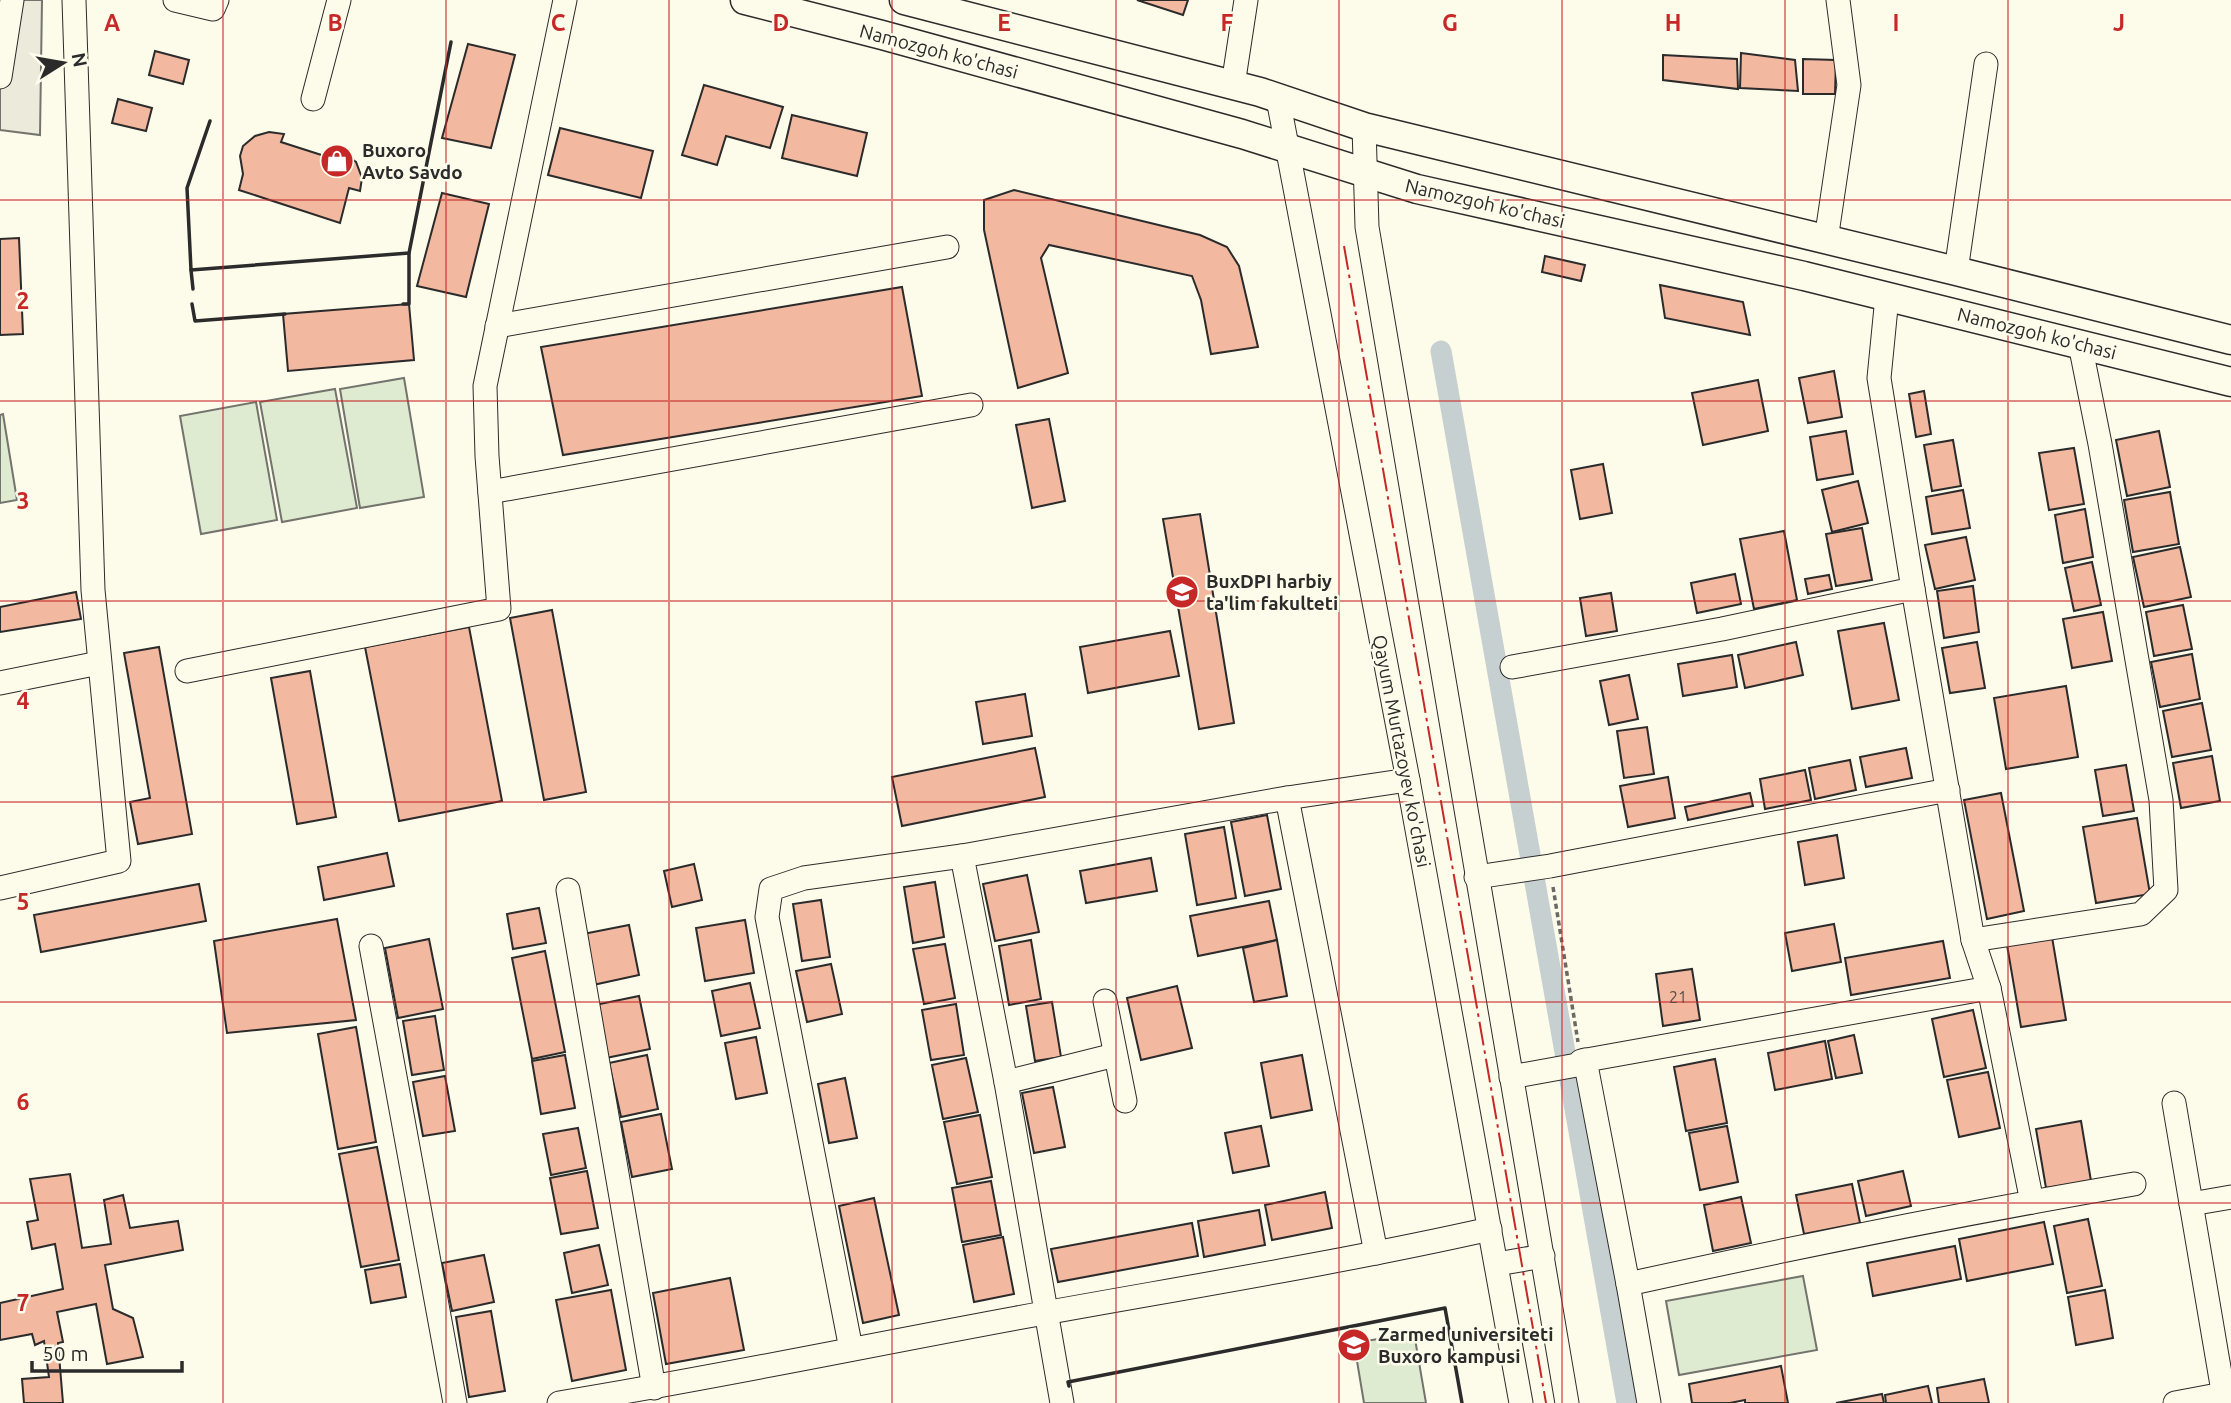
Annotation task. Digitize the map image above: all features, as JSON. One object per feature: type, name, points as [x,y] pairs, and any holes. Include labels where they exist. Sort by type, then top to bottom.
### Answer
[{"type":"main road","name":"Namozgoh ko'chasi","points":[[745,0],[882,35],[1286,147],[1417,189],[1935,307],[2231,382]]},
{"type":"main road","name":"Namozgoh ko'chasi","points":[[904,0],[1233,85],[1364,127],[2231,340]]},
{"type":"street","points":[[0,77],[12,0]]},
{"type":"street","points":[[0,888],[119,861],[99,663],[91,545],[74,0]]},
{"type":"street","points":[[174,0],[213,9],[217,0]]},
{"type":"street","points":[[313,99],[339,0]]},
{"type":"street","points":[[187,671],[499,609],[485,386],[565,0]]},
{"type":"street","points":[[1233,85],[1246,0]]},
{"type":"street","points":[[1826,240],[1849,85],[1838,0]]},
{"type":"street","points":[[1956,271],[1986,64]]},
{"type":"street","name":"Qayum Murtazoyev ko'chasi","points":[[1278,99],[1408,780],[1521,1403]]},
{"type":"street","points":[[1364,127],[1367,227],[1567,1403]]},
{"type":"street","points":[[496,327],[947,247]]},
{"type":"street","points":[[1887,297],[1879,378],[1973,940],[1989,988],[2032,1202]]},
{"type":"street","points":[[1973,940],[2141,914],[2166,891],[2161,800],[2100,444],[2080,344]]},
{"type":"street","points":[[490,492],[971,405]]},
{"type":"street","points":[[1512,667],[1913,589]]},
{"type":"street","points":[[0,683],[99,663]]},
{"type":"street","points":[[851,1349],[767,918],[771,889],[804,878],[962,856],[1287,798],[1408,780]]},
{"type":"street","points":[[1476,877],[1538,868],[1948,790]]},
{"type":"street","points":[[1287,798],[1376,1253]]},
{"type":"street","points":[[962,856],[1006,1083],[1062,1403]]},
{"type":"street","points":[[568,890],[654,1388]]},
{"type":"street","points":[[371,946],[455,1403]]},
{"type":"street","points":[[1511,1077],[1989,988]]},
{"type":"street","points":[[1105,1001],[1125,1101]]},
{"type":"street","points":[[1006,1083],[1115,1055]]},
{"type":"street","points":[[1575,1064],[1628,1284],[1649,1403]]},
{"type":"street","points":[[2174,1103],[2224,1398],[2175,1403]]},
{"type":"street","points":[[1628,1284],[1762,1254],[2134,1184]]},
{"type":"street","points":[[2191,1204],[2231,1197]]},
{"type":"street","points":[[559,1403],[654,1388],[851,1349],[1376,1253],[1490,1229]]},
{"type":"street","points":[[1497,1264],[1543,1256]]},
{"type":"path","points":[[1538,868],[1575,1064]]},
{"type":"green space","points":[[404,378],[424,497],[360,508],[340,389]]},
{"type":"green space","points":[[335,389],[357,508],[282,522],[260,402]]},
{"type":"green space","points":[[256,402],[277,520],[201,534],[180,416]]},
{"type":"green space","points":[[3,414],[17,500],[0,503],[0,415]]},
{"type":"green space","points":[[1803,1276],[1817,1350],[1679,1375],[1666,1301]]},
{"type":"green space","points":[[1414,1333],[1426,1403],[1364,1403],[1354,1343]]},
{"type":"shaded area","points":[[0,0],[42,0],[40,135],[0,130]]},
{"type":"building","points":[[1137,0],[1188,0],[1183,15]]},
{"type":"building","points":[[468,44],[515,55],[491,148],[442,138]]},
{"type":"building","points":[[155,51],[189,60],[183,84],[149,75]]},
{"type":"building","points":[[1741,53],[1795,60],[1798,91],[1740,88]]},
{"type":"building","points":[[1663,55],[1737,59],[1738,89],[1663,80]]},
{"type":"building","points":[[1803,59],[1836,60],[1835,94],[1803,94]]},
{"type":"building","points":[[704,85],[783,107],[770,148],[726,136],[717,165],[682,155]]},
{"type":"building","points":[[118,99],[152,108],[146,131],[112,123]]},
{"type":"building","points":[[792,115],[867,133],[857,176],[782,158]]},
{"type":"building","points":[[560,128],[653,151],[641,198],[548,175]]},
{"type":"building","points":[[269,132],[284,134],[281,142],[337,160],[340,151],[356,162],[362,178],[360,191],[349,188],[340,223],[239,190],[243,174],[240,156],[243,146],[255,136]]},
{"type":"building","points":[[1014,190],[1200,235],[1227,247],[1239,266],[1258,347],[1211,354],[1201,300],[1192,276],[1049,245],[1041,258],[1068,373],[1018,388],[984,230],[984,200]]},
{"type":"building","points":[[442,193],[489,204],[466,297],[417,286]]},
{"type":"building","points":[[19,238],[23,334],[0,335],[0,239]]},
{"type":"building","points":[[1545,256],[1585,265],[1581,281],[1542,272]]},
{"type":"building","points":[[1660,285],[1743,302],[1750,335],[1665,318]]},
{"type":"building","points":[[902,287],[922,396],[563,455],[541,347]]},
{"type":"building","points":[[409,304],[414,360],[288,371],[283,314]]},
{"type":"building","points":[[1834,371],[1842,417],[1808,423],[1799,378]]},
{"type":"building","points":[[1758,380],[1768,431],[1703,445],[1692,393]]},
{"type":"building","points":[[1924,391],[1931,434],[1916,437],[1909,394]]},
{"type":"building","points":[[1049,419],[1065,501],[1032,508],[1016,425]]},
{"type":"building","points":[[1846,431],[1853,474],[1817,480],[1810,437]]},
{"type":"building","points":[[2159,431],[2170,487],[2127,496],[2116,440]]},
{"type":"building","points":[[1953,440],[1961,486],[1932,491],[1924,445]]},
{"type":"building","points":[[2074,448],[2084,504],[2049,510],[2039,453]]},
{"type":"building","points":[[1603,464],[1612,513],[1580,519],[1571,470]]},
{"type":"building","points":[[1858,481],[1868,523],[1832,532],[1822,490]]},
{"type":"building","points":[[1963,490],[1970,528],[1932,534],[1926,497]]},
{"type":"building","points":[[2170,492],[2179,544],[2133,552],[2124,500]]},
{"type":"building","points":[[2085,509],[2093,557],[2063,563],[2055,515]]},
{"type":"building","points":[[1200,514],[1234,723],[1199,729],[1163,519]]},
{"type":"building","points":[[1862,528],[1872,580],[1836,586],[1826,534]]},
{"type":"building","points":[[1784,531],[1797,600],[1754,609],[1740,539]]},
{"type":"building","points":[[1966,537],[1975,580],[1935,589],[1925,545]]},
{"type":"building","points":[[2180,547],[2191,597],[2144,607],[2133,557]]},
{"type":"building","points":[[2092,562],[2101,605],[2074,611],[2065,568]]},
{"type":"building","points":[[1735,574],[1741,604],[1697,613],[1691,583]]},
{"type":"building","points":[[1829,575],[1832,589],[1808,594],[1805,579]]},
{"type":"building","points":[[1973,586],[1979,632],[1944,638],[1937,591]]},
{"type":"building","points":[[76,592],[81,619],[0,632],[0,607]]},
{"type":"building","points":[[1611,593],[1617,631],[1586,636],[1580,598]]},
{"type":"building","points":[[2183,605],[2192,649],[2154,656],[2146,612]]},
{"type":"building","points":[[552,610],[586,792],[544,800],[510,618]]},
{"type":"building","points":[[2103,612],[2112,661],[2072,668],[2063,619]]},
{"type":"building","points":[[1884,623],[1899,700],[1852,709],[1838,631]]},
{"type":"building","points":[[469,627],[502,801],[399,821],[365,647]]},
{"type":"building","points":[[1170,631],[1179,676],[1088,693],[1080,647]]},
{"type":"building","points":[[1796,642],[1803,675],[1745,688],[1738,655]]},
{"type":"building","points":[[1977,642],[1985,688],[1950,693],[1942,648]]},
{"type":"building","points":[[159,647],[192,834],[138,844],[130,802],[150,798],[124,653]]},
{"type":"building","points":[[2192,654],[2200,699],[2160,707],[2151,662]]},
{"type":"building","points":[[1732,655],[1737,687],[1683,696],[1678,664]]},
{"type":"building","points":[[310,671],[336,817],[297,824],[271,678]]},
{"type":"building","points":[[1629,675],[1638,719],[1609,725],[1600,681]]},
{"type":"building","points":[[2066,686],[2078,757],[2006,769],[1994,698]]},
{"type":"building","points":[[1025,694],[1032,736],[983,744],[976,702]]},
{"type":"building","points":[[2202,703],[2211,750],[2172,757],[2163,711]]},
{"type":"building","points":[[1647,727],[1654,774],[1624,778],[1617,731]]},
{"type":"building","points":[[1035,748],[1045,797],[902,826],[892,777]]},
{"type":"building","points":[[1906,748],[1912,778],[1866,787],[1860,757]]},
{"type":"building","points":[[2212,756],[2220,801],[2181,808],[2173,763]]},
{"type":"building","points":[[1850,760],[1856,790],[1815,799],[1809,768]]},
{"type":"building","points":[[2126,765],[2134,811],[2103,816],[2095,770]]},
{"type":"building","points":[[1805,770],[1811,800],[1765,809],[1760,779]]},
{"type":"building","points":[[1668,777],[1675,818],[1628,827],[1620,786]]},
{"type":"building","points":[[1750,793],[1753,806],[1688,820],[1685,807]]},
{"type":"building","points":[[2001,793],[2024,911],[1987,919],[1964,800]]},
{"type":"building","points":[[1267,815],[1281,889],[1245,896],[1231,822]]},
{"type":"building","points":[[2137,818],[2150,894],[2096,903],[2083,827]]},
{"type":"building","points":[[1224,827],[1236,898],[1197,905],[1185,834]]},
{"type":"building","points":[[1837,835],[1844,878],[1805,885],[1798,842]]},
{"type":"building","points":[[387,853],[394,886],[324,900],[318,867]]},
{"type":"building","points":[[1151,858],[1157,891],[1086,903],[1080,871]]},
{"type":"building","points":[[694,864],[702,900],[672,907],[664,871]]},
{"type":"building","points":[[1027,875],[1039,932],[995,941],[983,884]]},
{"type":"building","points":[[935,882],[944,937],[913,943],[904,887]]},
{"type":"building","points":[[199,884],[206,921],[41,952],[34,915]]},
{"type":"building","points":[[821,900],[830,957],[802,961],[793,904]]},
{"type":"building","points":[[1269,901],[1277,940],[1198,956],[1190,916]]},
{"type":"building","points":[[539,908],[546,943],[513,949],[507,914]]},
{"type":"building","points":[[337,919],[356,1020],[227,1033],[214,941]]},
{"type":"building","points":[[745,920],[754,973],[705,981],[696,928]]},
{"type":"building","points":[[1834,924],[1841,962],[1792,971],[1785,933]]},
{"type":"building","points":[[629,925],[639,975],[593,985],[583,934]]},
{"type":"building","points":[[2052,937],[2066,1020],[2021,1027],[2007,945]]},
{"type":"building","points":[[429,939],[443,1009],[398,1018],[385,948]]},
{"type":"building","points":[[1031,940],[1041,999],[1009,1005],[999,946]]},
{"type":"building","points":[[1277,940],[1287,996],[1254,1002],[1243,948]]},
{"type":"building","points":[[1943,941],[1950,978],[1851,995],[1845,958]]},
{"type":"building","points":[[945,944],[955,998],[924,1004],[913,949]]},
{"type":"building","points":[[545,951],[565,1052],[532,1059],[512,958]]},
{"type":"building","points":[[831,964],[842,1014],[807,1022],[796,971]]},
{"type":"building","points":[[1692,969],[1700,1020],[1663,1026],[1656,974]]},
{"type":"building","points":[[750,983],[760,1028],[721,1036],[712,991]]},
{"type":"building","points":[[1177,986],[1192,1048],[1141,1060],[1127,998]]},
{"type":"building","points":[[639,996],[650,1049],[606,1058],[595,1005]]},
{"type":"building","points":[[1052,1002],[1061,1057],[1035,1061],[1026,1006]]},
{"type":"building","points":[[956,1004],[964,1055],[931,1060],[922,1010]]},
{"type":"building","points":[[1973,1010],[1986,1068],[1944,1077],[1932,1019]]},
{"type":"building","points":[[435,1016],[444,1070],[412,1075],[403,1021]]},
{"type":"building","points":[[356,1027],[376,1142],[338,1149],[318,1034]]},
{"type":"building","points":[[1854,1035],[1862,1073],[1836,1078],[1828,1041]]},
{"type":"building","points":[[756,1037],[767,1093],[736,1099],[725,1043]]},
{"type":"building","points":[[1825,1041],[1832,1079],[1775,1090],[1768,1053]]},
{"type":"building","points":[[565,1055],[575,1108],[541,1114],[532,1061]]},
{"type":"building","points":[[647,1055],[658,1109],[621,1117],[609,1063]]},
{"type":"building","points":[[1302,1055],[1312,1110],[1271,1118],[1261,1063]]},
{"type":"building","points":[[966,1058],[978,1112],[943,1119],[932,1065]]},
{"type":"building","points":[[1715,1059],[1727,1123],[1686,1131],[1674,1067]]},
{"type":"building","points":[[1988,1072],[2000,1128],[1959,1137],[1947,1080]]},
{"type":"building","points":[[445,1076],[455,1131],[423,1136],[413,1082]]},
{"type":"building","points":[[845,1078],[857,1138],[829,1143],[818,1084]]},
{"type":"building","points":[[1053,1087],[1065,1147],[1034,1153],[1022,1093]]},
{"type":"building","points":[[661,1114],[672,1169],[632,1177],[621,1122]]},
{"type":"building","points":[[980,1115],[992,1177],[957,1184],[944,1122]]},
{"type":"building","points":[[2081,1121],[2091,1181],[2046,1188],[2036,1129]]},
{"type":"building","points":[[1261,1126],[1269,1166],[1233,1173],[1225,1133]]},
{"type":"building","points":[[1727,1126],[1738,1182],[1700,1190],[1689,1133]]},
{"type":"building","points":[[578,1128],[586,1168],[551,1175],[543,1134]]},
{"type":"building","points":[[377,1147],[399,1260],[361,1267],[339,1154]]},
{"type":"building","points":[[587,1171],[598,1228],[561,1234],[550,1178]]},
{"type":"building","points":[[1903,1171],[1911,1206],[1866,1216],[1858,1181]]},
{"type":"building","points":[[70,1174],[82,1248],[111,1244],[104,1200],[123,1195],[130,1228],[178,1221],[183,1250],[105,1265],[113,1309],[133,1318],[143,1357],[107,1364],[96,1304],[57,1312],[63,1342],[58,1343],[63,1403],[24,1403],[22,1379],[49,1377],[44,1341],[35,1345],[32,1334],[0,1340],[0,1303],[63,1289],[55,1244],[32,1249],[27,1222],[38,1220],[30,1179]]},
{"type":"building","points":[[991,1181],[1001,1235],[962,1242],[952,1188]]},
{"type":"building","points":[[1852,1184],[1860,1223],[1804,1234],[1796,1195]]},
{"type":"building","points":[[1325,1192],[1332,1228],[1272,1240],[1265,1205]]},
{"type":"building","points":[[1741,1197],[1751,1243],[1713,1251],[1704,1205]]},
{"type":"building","points":[[874,1198],[899,1315],[863,1323],[839,1206]]},
{"type":"building","points":[[1259,1210],[1265,1245],[1204,1257],[1198,1221]]},
{"type":"building","points":[[2088,1219],[2102,1286],[2067,1293],[2054,1226]]},
{"type":"building","points":[[2044,1222],[2053,1264],[1967,1281],[1959,1239]]},
{"type":"building","points":[[1192,1223],[1198,1256],[1058,1282],[1051,1249]]},
{"type":"building","points":[[1003,1237],[1014,1294],[974,1302],[963,1245]]},
{"type":"building","points":[[599,1245],[608,1285],[572,1293],[564,1253]]},
{"type":"building","points":[[1955,1246],[1961,1279],[1873,1296],[1867,1263]]},
{"type":"building","points":[[484,1255],[494,1302],[452,1311],[442,1263]]},
{"type":"building","points":[[400,1264],[406,1297],[371,1303],[365,1270]]},
{"type":"building","points":[[730,1278],[744,1350],[666,1364],[653,1293]]},
{"type":"building","points":[[611,1290],[626,1370],[572,1381],[556,1300]]},
{"type":"building","points":[[2105,1290],[2113,1338],[2076,1345],[2068,1297]]},
{"type":"building","points":[[491,1311],[505,1391],[469,1397],[456,1317]]},
{"type":"building","points":[[1781,1366],[1788,1403],[1745,1403],[1745,1400],[1730,1403],[1692,1403],[1689,1384]]},
{"type":"building","points":[[1984,1379],[1989,1403],[1939,1403],[1937,1388]]},
{"type":"building","points":[[1928,1386],[1932,1403],[1886,1403],[1885,1395]]},
{"type":"building","points":[[1882,1394],[1884,1403],[1836,1403]]},
{"type":"waterway","points":[[1441,351],[1627,1403]]},
{"type":"wall","points":[[210,121],[187,188],[191,270],[409,253],[451,42]]},
{"type":"wall","points":[[403,304],[409,304],[409,253]]},
{"type":"wall","points":[[191,270],[193,289]]},
{"type":"wall","points":[[192,304],[195,321],[285,314]]},
{"type":"wall","points":[[1069,1386],[1068,1382],[1445,1308],[1462,1403]]},
{"type":"power","points":[[1344,246],[1546,1403]]},
{"type":"place","name":"Buxoro Avto Savdo","points":[[337,161]]},
{"type":"place","name":"BuxDPI harbiy ta'lim fakulteti","points":[[1182,592]]},
{"type":"place","name":"Zarmed universiteti Buxoro kampusi","points":[[1354,1345]]}]
